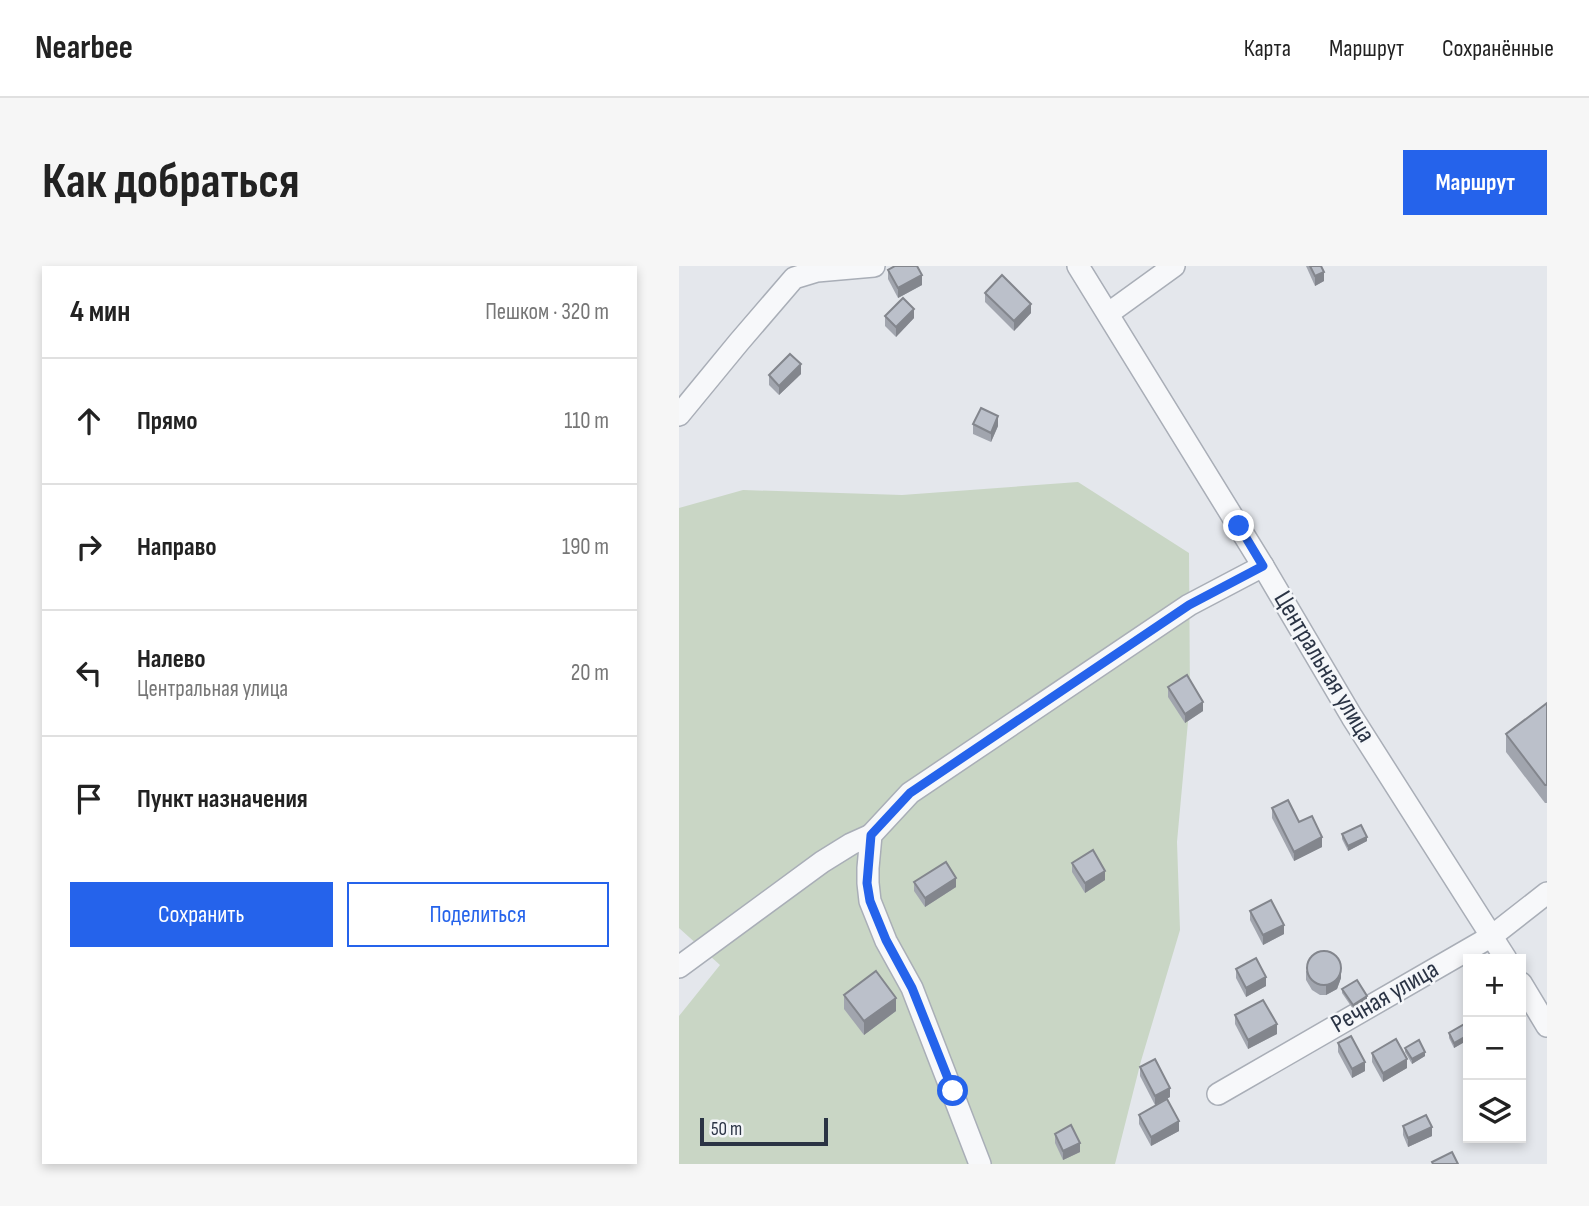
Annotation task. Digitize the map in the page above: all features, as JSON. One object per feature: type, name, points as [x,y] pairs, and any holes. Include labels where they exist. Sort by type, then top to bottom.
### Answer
[{"type":"street","points":[[679,415],[795,278],[817,271],[874,266]]},
{"type":"street","name":"Центральная улица","points":[[1078,266],[1263,566],[1352,717],[1503,954]]},
{"type":"street","points":[[1109,313],[1174,266]]},
{"type":"street","points":[[679,967],[822,862],[871,835],[910,793],[1189,605],[1263,566]]},
{"type":"street","points":[[871,835],[867,883],[870,901],[886,940],[912,988],[980,1164]]},
{"type":"street","name":"Речная улица","points":[[1218,1094],[1492,936],[1547,893]]},
{"type":"street","points":[[1526,991],[1547,1026]]},
{"type":"green space","points":[[1078,482],[1189,553],[1190,700],[1177,842],[1180,930],[1141,1061],[1115,1164],[679,1164],[679,1016],[720,965],[679,928],[679,508],[743,490],[902,495]]},
{"type":"building","points":[[895,266],[917,266],[922,275],[898,288],[888,270]]},
{"type":"building","points":[[1310,266],[1321,266],[1324,272],[1315,276]]},
{"type":"building","points":[[1002,275],[1031,304],[1014,321],[985,293]]},
{"type":"building","points":[[903,298],[914,309],[896,327],[885,316]]},
{"type":"building","points":[[790,354],[801,364],[779,386],[769,375]]},
{"type":"building","points":[[981,408],[998,416],[991,433],[973,424]]},
{"type":"building","points":[[1187,675],[1203,702],[1185,714],[1168,687]]},
{"type":"building","points":[[1547,703],[1547,785],[1545,785],[1506,734]]},
{"type":"building","points":[[1288,800],[1299,822],[1312,816],[1322,837],[1294,852],[1272,808]]},
{"type":"building","points":[[1361,825],[1367,837],[1348,846],[1342,834]]},
{"type":"building","points":[[1093,850],[1105,871],[1085,883],[1072,863]]},
{"type":"building","points":[[946,862],[956,878],[925,898],[914,882]]},
{"type":"building","points":[[1271,900],[1284,925],[1263,935],[1250,911]]},
{"type":"building","points":[[1324,951],[1336,956],[1341,968],[1336,980],[1324,985],[1312,980],[1307,968],[1312,956]]},
{"type":"building","points":[[1256,958],[1266,977],[1246,988],[1236,969]]},
{"type":"building","points":[[876,971],[896,998],[864,1021],[844,995]]},
{"type":"building","points":[[1357,980],[1367,996],[1353,1005],[1342,989]]},
{"type":"building","points":[[1263,1000],[1277,1024],[1248,1040],[1235,1015]]},
{"type":"building","points":[[1463,1025],[1463,1038],[1454,1043],[1449,1033]]},
{"type":"building","points":[[1351,1036],[1365,1062],[1352,1069],[1338,1043]]},
{"type":"building","points":[[1396,1039],[1407,1059],[1383,1073],[1372,1053]]},
{"type":"building","points":[[1419,1040],[1425,1052],[1412,1059],[1405,1048]]},
{"type":"building","points":[[1155,1059],[1170,1088],[1155,1096],[1140,1067]]},
{"type":"building","points":[[1167,1099],[1179,1121],[1151,1137],[1139,1115]]},
{"type":"building","points":[[1426,1115],[1432,1127],[1408,1138],[1403,1126]]},
{"type":"building","points":[[1071,1125],[1080,1143],[1063,1151],[1055,1134]]},
{"type":"building","points":[[1452,1152],[1458,1164],[1433,1164],[1432,1162]]},
{"type":"route","points":[[953,1091],[912,988],[886,940],[870,901],[867,883],[871,835],[910,793],[1189,605],[1263,566],[1239,526]]}]
